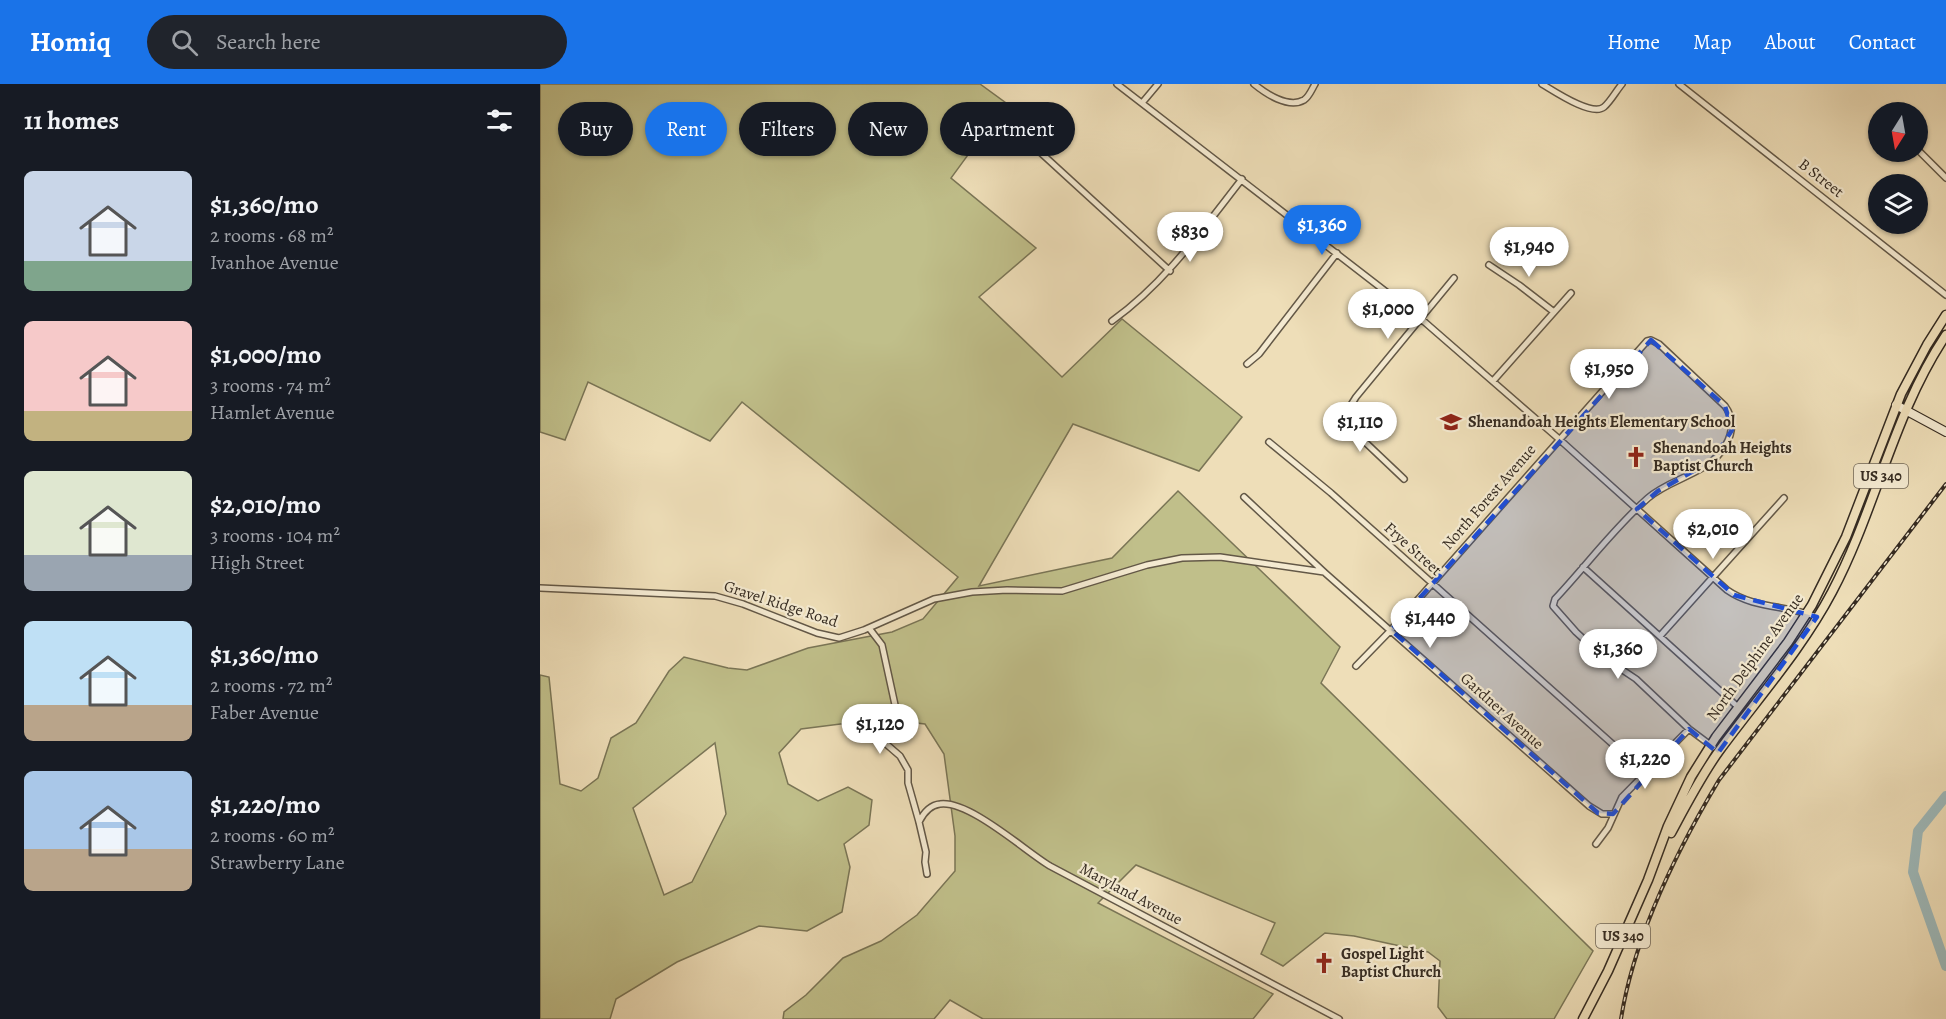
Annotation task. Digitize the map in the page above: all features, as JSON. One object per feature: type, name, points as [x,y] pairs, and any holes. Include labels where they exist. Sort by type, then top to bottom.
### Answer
[{"type":"main road","name":"North Delphine Avenue","points":[[1583,1019],[1608,971],[1660,851],[1680,798],[1711,745],[1807,613],[1846,537],[1896,405],[1913,370],[1946,315]]},
{"type":"main road","name":"North Delphine Avenue","points":[[1660,851],[1718,753],[1789,658],[1817,617],[1841,575],[1906,410],[1925,370],[1946,335]]},
{"type":"street","points":[[1117,84],[1420,318],[1727,590],[1744,600],[1817,617]]},
{"type":"street","points":[[1142,103],[1158,84]]},
{"type":"street","points":[[1254,84],[1267,94],[1296,102],[1306,98],[1315,84]]},
{"type":"street","points":[[1542,84],[1561,96],[1588,108],[1601,109],[1622,84]]},
{"type":"street","name":"B Street","points":[[1679,84],[1946,295]]},
{"type":"street","points":[[1044,156],[1170,271]]},
{"type":"street","points":[[1928,160],[1946,178]]},
{"type":"street","points":[[1112,321],[1130,309],[1170,271],[1242,179]]},
{"type":"street","points":[[1246,364],[1259,354],[1337,253]]},
{"type":"street","points":[[1489,265],[1554,312]]},
{"type":"street","points":[[1404,479],[1346,424],[1344,416],[1356,397],[1454,278]]},
{"type":"street","points":[[1493,381],[1571,293]]},
{"type":"street","name":"North Forest Avenue","points":[[1356,666],[1391,630],[1649,340],[1659,344],[1729,411],[1732,430],[1717,457],[1706,466],[1658,491],[1637,509]]},
{"type":"street","points":[[1896,405],[1946,432]]},
{"type":"street","name":"Frye Street","points":[[1269,442],[1331,493],[1645,773]]},
{"type":"street","name":"Gardner Avenue","points":[[1244,497],[1324,572],[1589,806],[1602,814],[1613,814]]},
{"type":"street","points":[[1660,636],[1784,498]]},
{"type":"street","points":[[1637,509],[1555,599],[1554,609],[1603,657],[1636,680],[1718,753]]},
{"type":"street","name":"Gravel Ridge Road","points":[[540,588],[715,596],[743,604],[817,633],[839,638],[869,628],[934,599],[972,592],[1062,591],[1169,560],[1203,557],[1249,560],[1324,572]]},
{"type":"street","points":[[1583,567],[1738,707]]},
{"type":"street","points":[[869,628],[882,645],[897,714],[885,743],[900,756],[908,770],[908,783],[926,852],[927,874]]},
{"type":"street","points":[[1596,844],[1608,828],[1622,797],[1689,729]]},
{"type":"street","name":"Maryland Avenue","points":[[919,822],[926,811],[939,804],[964,809],[1015,840],[1050,866],[1339,1019]]},
{"type":"highlighted area","points":[[1651,340],[1725,406],[1732,430],[1713,460],[1658,491],[1637,509],[1734,595],[1817,617],[1718,753],[1689,729],[1613,814],[1598,813],[1391,630]]},
{"type":"shaded area","points":[[540,84],[980,84],[1005,102],[940,102],[940,156],[967,156],[951,178],[1036,248],[979,297],[1062,377],[1122,319],[1242,417],[1199,471],[1073,424],[979,586],[1112,558],[1178,491],[1340,647],[1321,683],[1593,951],[1554,1019],[1447,1019],[1438,1007],[1440,961],[1428,952],[1354,936],[1325,933],[1283,966],[1261,954],[1275,923],[1136,865],[1098,903],[1273,994],[1253,1019],[983,1019],[950,1000],[934,1019],[783,1019],[784,1012],[806,995],[843,958],[881,941],[917,915],[955,871],[955,836],[944,754],[925,724],[880,719],[801,729],[779,753],[788,784],[818,801],[848,787],[872,800],[869,825],[844,844],[850,867],[842,912],[807,931],[759,926],[677,962],[616,999],[610,1019],[540,1019],[540,675],[549,677],[560,784],[581,791],[598,778],[611,738],[636,723],[669,671],[684,657],[728,668],[747,670],[808,648],[892,632],[923,619],[958,577],[742,402],[710,441],[588,382],[565,440],[540,432]],"holes":[[[715,743],[726,814],[692,882],[664,895],[633,808]]]},
{"type":"waterway","points":[[1946,796],[1918,831],[1913,872],[1946,966]]},
{"type":"railway","points":[[1621,1019],[1627,988],[1646,926],[1687,836],[1719,780],[1946,484]]},
{"type":"place","name":"Shenandoah Heights Elementary School","points":[[1451,422]]},
{"type":"place","name":"Shenandoah Heights Baptist Church","points":[[1636,457]]},
{"type":"place","name":"Gospel Light Baptist Church","points":[[1324,963]]}]
